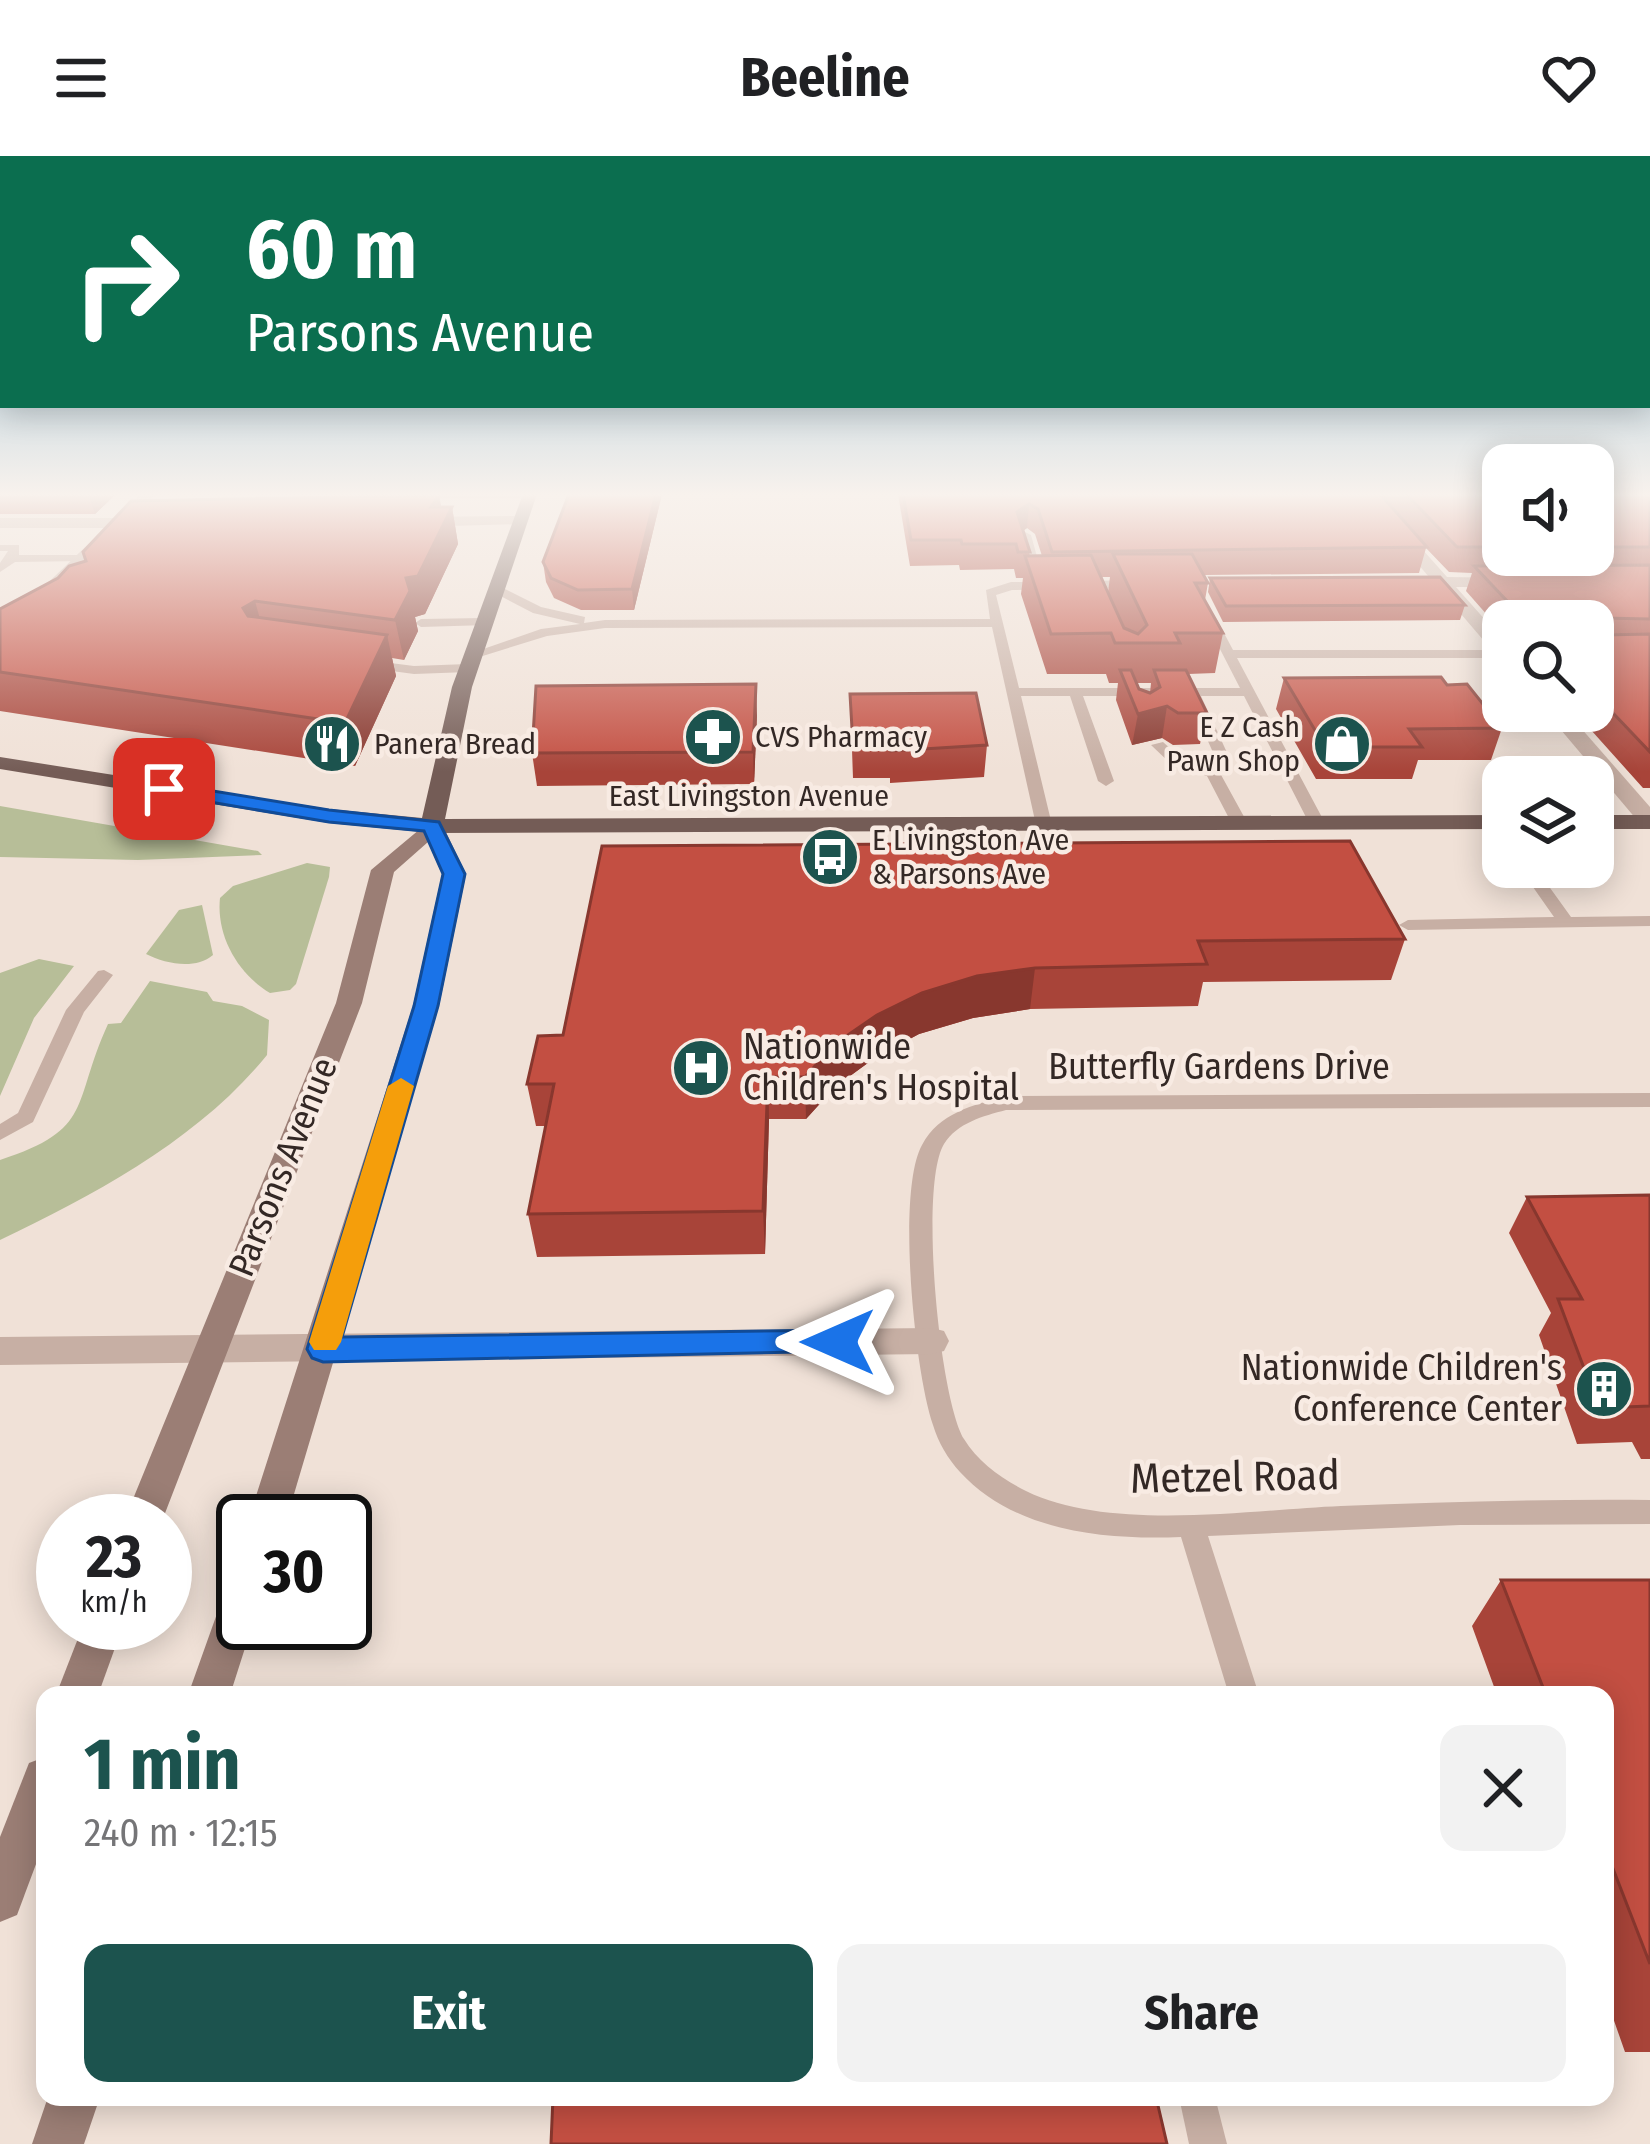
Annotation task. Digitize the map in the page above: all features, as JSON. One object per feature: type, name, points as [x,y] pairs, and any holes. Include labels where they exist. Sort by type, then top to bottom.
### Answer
[{"type":"main road","points":[[432,826],[440,774],[495,588]]},
{"type":"main road","name":"East Livingston Avenue","points":[[0,763],[329,816],[432,826],[1482,827]]},
{"type":"main road","points":[[1614,822],[1650,821]]},
{"type":"street","points":[[0,630],[54,587]]},
{"type":"street","points":[[1447,587],[1482,628]]},
{"type":"street","points":[[1573,732],[1650,821]]},
{"type":"street","points":[[276,1494],[426,1006],[454,874],[432,826]]},
{"type":"street","name":"Parsons Avenue","points":[[153,1494],[349,1003],[383,871],[432,826]]},
{"type":"street","points":[[0,1351],[932,1341]]},
{"type":"street","points":[[80,1686],[94,1650]]},
{"type":"street","points":[[212,1686],[224,1650]]},
{"type":"street","points":[[0,1898],[36,1803]]},
{"type":"street","points":[[58,2144],[71,2106]]},
{"type":"lane","points":[[1009,587],[990,593],[1044,825]]},
{"type":"lane","points":[[1095,587],[1103,605]]},
{"type":"lane","points":[[495,588],[537,610],[605,624]]},
{"type":"lane","points":[[44,597],[68,596]]},
{"type":"lane","points":[[1202,601],[1317,823]]},
{"type":"lane","points":[[421,623],[483,622]]},
{"type":"lane","points":[[344,660],[414,670],[470,662],[545,632],[605,624],[996,623]]},
{"type":"lane","points":[[1229,653],[1482,652]]},
{"type":"lane","points":[[1014,692],[1136,698],[1249,692]]},
{"type":"lane","points":[[1075,692],[1106,781]]},
{"type":"lane","points":[[1192,692],[1222,757],[1213,772]]},
{"type":"lane","points":[[1158,745],[1176,761],[1213,772],[1240,824]]},
{"type":"lane","points":[[1542,888],[1566,922]]},
{"type":"lane","points":[[1408,925],[1650,921]]},
{"type":"lane","points":[[0,1133],[26,1117],[75,1010],[104,975]]},
{"type":"lane","name":"Butterfly Gardens Drive","points":[[932,1341],[922,1165],[932,1141],[950,1122],[974,1109],[1006,1103],[1650,1100]]},
{"type":"lane","name":"Metzel Road","points":[[932,1341],[939,1410],[953,1445],[975,1473],[1005,1496],[1080,1520],[1191,1524],[1559,1510],[1650,1512]]},
{"type":"lane","points":[[1191,1524],[1241,1686]]},
{"type":"lane","points":[[1199,2106],[1208,2144]]},
{"type":"green space","points":[[0,806],[262,855],[138,860],[0,857]]},
{"type":"green space","points":[[307,863],[330,867],[329,877],[296,984],[290,990],[270,993],[232,953],[222,926],[220,898],[233,886]]},
{"type":"green space","points":[[202,905],[213,955],[198,963],[180,964],[146,954],[179,910]]},
{"type":"green space","points":[[39,959],[74,966],[34,1018],[0,1096],[0,973]]},
{"type":"green space","points":[[150,981],[207,992],[213,1001],[242,1006],[269,1020],[267,1055],[210,1113],[144,1162],[0,1240],[0,1160],[30,1149],[66,1125],[76,1111],[108,1024],[121,1023]]},
{"type":"building","points":[[42,587],[409,587],[410,591],[395,620],[255,601],[243,608],[248,616],[387,635],[345,723],[0,672],[0,609]]},
{"type":"building","points":[[571,587],[633,587],[632,589]]},
{"type":"building","points":[[1035,587],[1105,587],[1124,628],[1138,634],[1147,625],[1129,587],[1197,587],[1223,633],[1175,633],[1180,643],[1115,643],[1111,633],[1051,634]]},
{"type":"building","points":[[1215,587],[1449,587],[1465,605],[1226,606]]},
{"type":"building","points":[[1494,587],[1650,587],[1650,619],[1614,618],[1614,600],[1506,600]]},
{"type":"building","points":[[1650,634],[1650,752],[1614,714],[1614,635]]},
{"type":"building","points":[[1120,670],[1131,670],[1139,689],[1150,693],[1160,687],[1154,670],[1186,670],[1207,713],[1178,713],[1167,706],[1138,714]]},
{"type":"building","points":[[1441,677],[1447,685],[1467,684],[1482,703],[1482,728],[1409,729],[1422,747],[1325,747],[1284,678]]},
{"type":"building","points":[[756,684],[753,752],[532,753],[536,686]]},
{"type":"building","points":[[976,693],[987,745],[891,751],[891,746],[853,746],[850,694]]},
{"type":"building","points":[[1350,841],[1405,939],[1198,941],[1207,964],[1035,968],[977,976],[922,993],[877,1015],[835,1044],[805,1077],[768,1077],[763,1211],[528,1214],[554,1084],[527,1084],[538,1036],[563,1035],[602,846]]},
{"type":"building","name":"Nationwide Children's Conference Center","points":[[1650,1195],[1650,1406],[1599,1408],[1558,1299],[1582,1299],[1527,1197]]},
{"type":"building","points":[[1501,1580],[1650,1580],[1650,1964],[1614,1871],[1614,1686],[1542,1686]]},
{"type":"building","points":[[553,2106],[1158,2106],[1167,2144],[551,2144]]},
{"type":"slow traffic","points":[[325,1342],[401,1086]]},
{"type":"place","name":"CVS Pharmacy","points":[[713,737]]},
{"type":"place","name":"Panera Bread","points":[[332,744]]},
{"type":"place","name":"E Z Cash Pawn Shop","points":[[1342,744]]},
{"type":"place","name":"E Livingston Ave & Parsons Ave","points":[[830,857]]},
{"type":"place","name":"Nationwide Children's Hospital","points":[[701,1068]]},
{"type":"place","name":"Nationwide Children's Conference Center","points":[[1604,1389]]},
{"type":"route","points":[[164,789],[329,816],[432,826],[454,874],[426,1006],[323,1349],[838,1342]]}]
